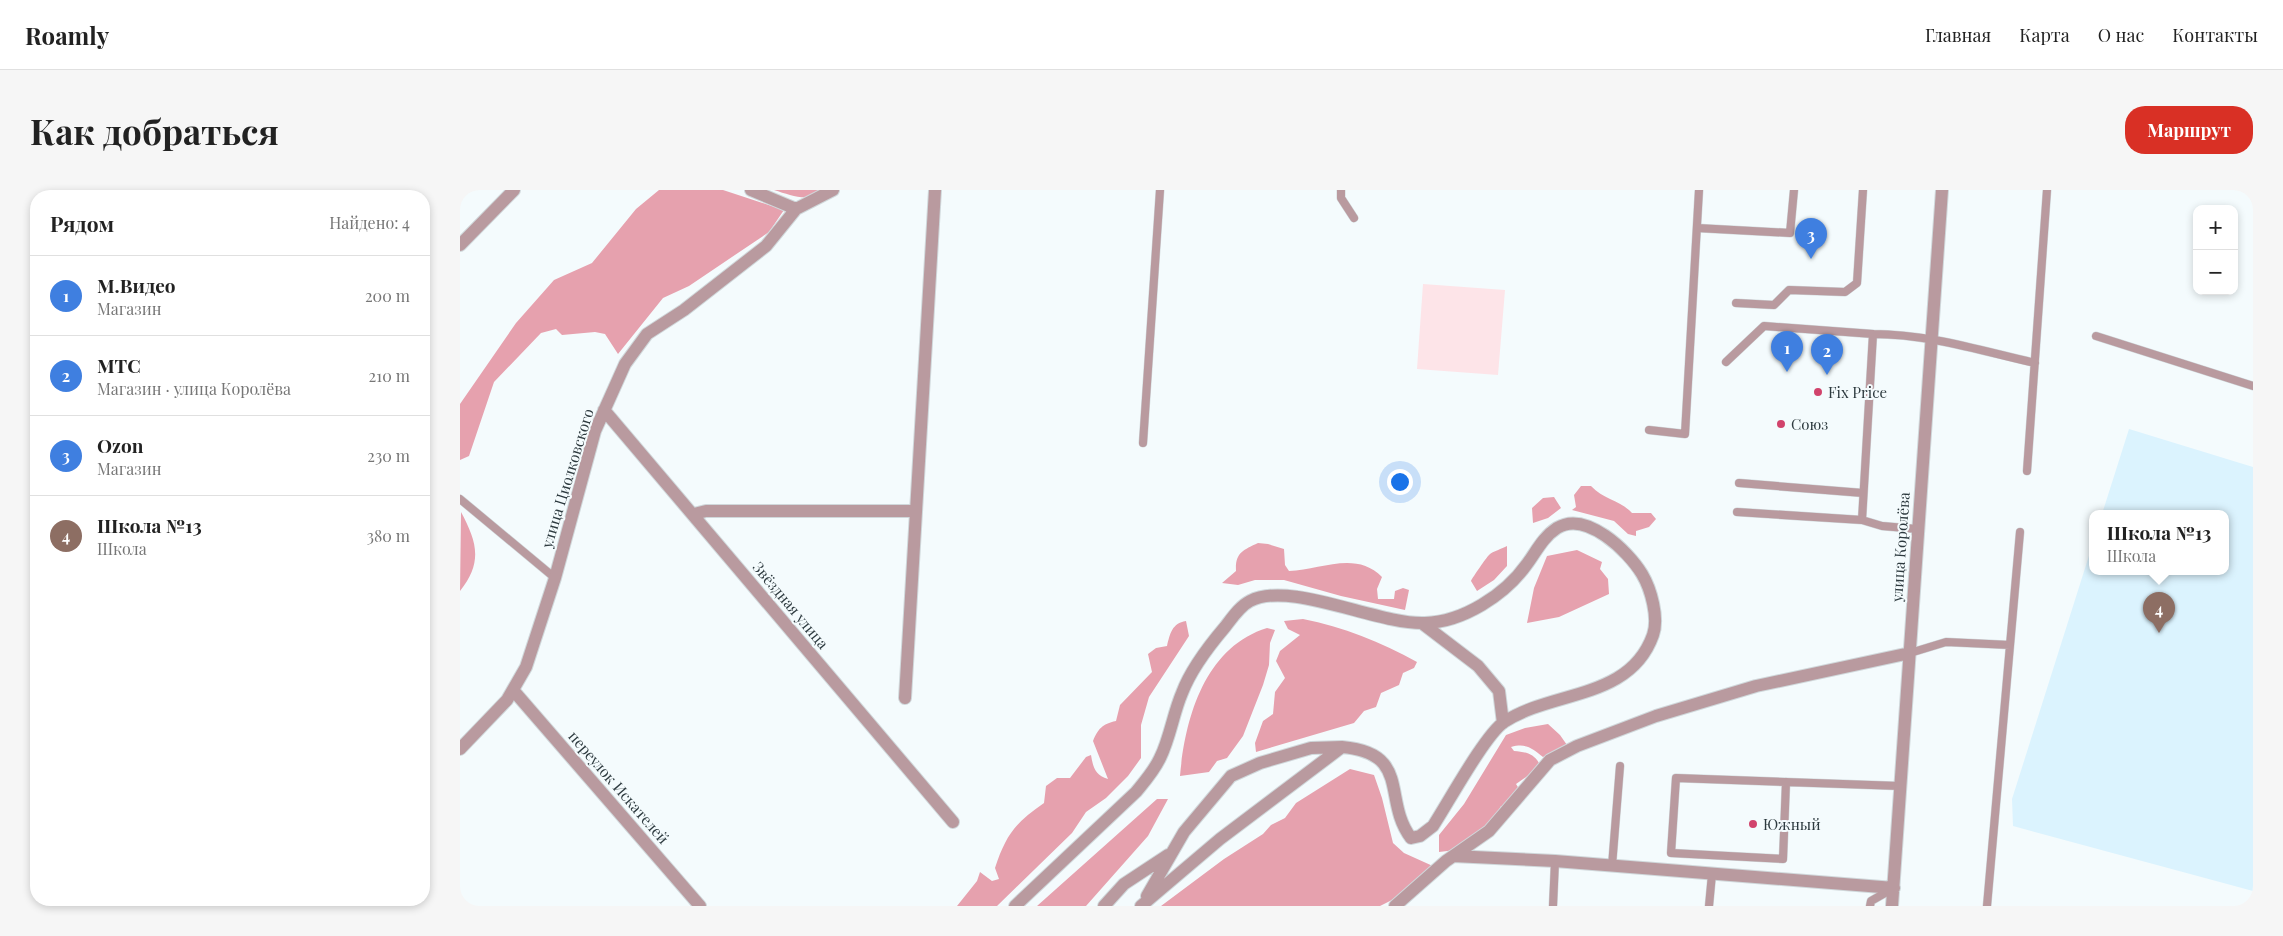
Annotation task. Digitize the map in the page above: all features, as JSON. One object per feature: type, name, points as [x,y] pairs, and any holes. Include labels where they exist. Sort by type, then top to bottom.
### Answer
[{"type":"street","points":[[460,244],[514,190]]},
{"type":"street","points":[[751,190],[796,209],[833,190]]},
{"type":"street","points":[[905,698],[935,190]]},
{"type":"street","name":"улица Королёва","points":[[1892,906],[1942,190]]},
{"type":"street","name":"улица Циолковского","points":[[460,749],[508,700],[526,667],[555,578],[595,431],[625,364],[647,334],[684,310],[766,246],[796,209]]},
{"type":"street","name":"Звёздная улица","points":[[604,410],[694,514],[952,822]]},
{"type":"street","points":[[694,514],[706,511],[916,511]]},
{"type":"street","points":[[1016,906],[1136,792],[1151,774],[1162,755],[1182,692],[1200,658],[1248,601],[1267,594],[1288,596],[1393,620],[1423,624],[1445,621],[1472,610],[1516,578],[1538,546],[1558,527],[1577,524],[1591,528],[1619,546],[1637,566],[1647,582],[1653,604],[1654,631],[1646,650],[1632,668],[1606,686],[1527,712],[1503,723],[1490,736],[1433,826],[1420,836],[1411,838],[1402,826],[1396,791],[1379,757],[1361,748],[1310,748],[1260,763],[1231,776],[1184,832],[1141,906]]},
{"type":"street","points":[[1423,624],[1478,666],[1499,691],[1503,723]]},
{"type":"street","points":[[1395,906],[1453,856],[1489,832],[1550,760],[1578,746],[1656,716],[1756,686],[1910,653]]},
{"type":"street","name":"переулок Искателей","points":[[514,690],[700,906]]},
{"type":"street","points":[[1141,906],[1220,839],[1342,747]]},
{"type":"street","points":[[1104,906],[1124,884],[1172,853]]},
{"type":"street","points":[[1453,856],[1555,861],[1894,888]]},
{"type":"lane","points":[[1143,443],[1160,190]]},
{"type":"lane","points":[[1340,190],[1340,198],[1354,218]]},
{"type":"lane","points":[[1649,430],[1685,434],[1699,190]]},
{"type":"lane","points":[[1697,228],[1790,233],[1794,190]]},
{"type":"lane","points":[[1736,303],[1774,306],[1789,290],[1845,292],[1857,283],[1863,190]]},
{"type":"lane","points":[[2027,471],[2047,190]]},
{"type":"lane","points":[[1726,362],[1764,326],[1896,334],[1932,339],[2035,363]]},
{"type":"lane","points":[[1862,520],[1873,334]]},
{"type":"lane","points":[[2096,336],[2253,386]]},
{"type":"lane","points":[[1739,483],[1863,493]]},
{"type":"lane","points":[[460,499],[555,578]]},
{"type":"lane","points":[[1737,512],[1862,520],[1882,526],[1917,529]]},
{"type":"lane","points":[[1987,906],[2020,532]]},
{"type":"lane","points":[[1910,653],[1946,642],[2010,646]]},
{"type":"lane","points":[[1612,866],[1620,766]]},
{"type":"lane","points":[[1786,782],[1783,859],[1672,853],[1676,778],[1900,786]]},
{"type":"lane","points":[[1553,906],[1555,861]]},
{"type":"lane","points":[[1709,906],[1712,874]]},
{"type":"lane","points":[[1870,906],[1871,901],[1894,888]]},
{"type":"shaded area","points":[[659,190],[723,190],[784,210],[769,232],[689,286],[663,298],[618,354],[605,334],[595,332],[562,335],[556,329],[541,333],[494,382],[469,456],[460,460],[460,404],[516,323],[554,280],[592,263],[636,209]]},
{"type":"shaded area","points":[[774,190],[827,190],[814,196],[801,197]]},
{"type":"shaded area","points":[[1423,284],[1505,290],[1498,375],[1417,369]]},
{"type":"shaded area","points":[[2129,429],[2253,467],[2253,891],[2013,826],[2012,799],[2089,556],[2089,575],[2229,575],[2229,510],[2103,510]]},
{"type":"shaded area","points":[[1581,486],[1591,486],[1632,513],[1651,513],[1656,519],[1649,527],[1636,531],[1636,536],[1628,534],[1614,521],[1572,510],[1576,507],[1574,495]]},
{"type":"shaded area","points":[[1554,497],[1561,508],[1548,518],[1533,523],[1532,508],[1543,498]]},
{"type":"shaded area","points":[[461,512],[474,543],[475,561],[467,581],[460,591]]},
{"type":"shaded area","points":[[1258,543],[1284,549],[1285,565],[1289,571],[1349,563],[1372,569],[1382,577],[1377,589],[1378,599],[1394,599],[1395,591],[1403,588],[1409,590],[1405,610],[1341,596],[1284,580],[1255,580],[1238,585],[1222,583],[1236,571],[1237,560],[1241,553]]},
{"type":"shaded area","points":[[1507,546],[1507,566],[1494,580],[1477,591],[1471,581],[1477,572],[1489,555]]},
{"type":"shaded area","points":[[1577,550],[1602,562],[1600,569],[1608,579],[1609,594],[1559,617],[1527,623],[1534,588],[1547,556]]},
{"type":"shaded area","points":[[1303,619],[1333,626],[1362,636],[1417,662],[1414,668],[1403,673],[1399,685],[1381,693],[1376,707],[1364,711],[1354,723],[1256,752],[1255,743],[1263,721],[1273,714],[1275,692],[1285,678],[1276,661],[1280,651],[1300,635],[1288,629],[1284,621]]},
{"type":"shaded area","points":[[1186,621],[1189,636],[1149,697],[1141,725],[1141,758],[1128,776],[1106,798],[1086,812],[1072,833],[997,906],[957,906],[977,881],[980,872],[992,881],[999,879],[995,868],[1003,847],[1019,824],[1044,803],[1046,786],[1057,778],[1070,778],[1086,757],[1091,755],[1095,770],[1108,779],[1093,741],[1104,725],[1116,721],[1120,705],[1152,672],[1148,654],[1156,648],[1167,646],[1175,627],[1181,622]]},
{"type":"shaded area","points":[[1267,628],[1275,630],[1270,643],[1269,665],[1243,736],[1227,758],[1217,761],[1209,772],[1180,776],[1187,731],[1202,687],[1228,651],[1246,637]]},
{"type":"shaded area","points":[[1548,724],[1560,735],[1567,745],[1543,757],[1528,747],[1511,747],[1514,751],[1531,755],[1539,763],[1536,770],[1516,784],[1521,792],[1513,806],[1501,806],[1495,819],[1464,849],[1439,852],[1439,835],[1464,804],[1506,735],[1525,728]]},
{"type":"shaded area","points":[[1350,769],[1374,775],[1382,798],[1393,843],[1404,853],[1435,867],[1400,896],[1380,906],[1161,906],[1224,859],[1263,834],[1271,825],[1285,818],[1296,803]]},
{"type":"shaded area","points":[[1157,799],[1168,799],[1148,836],[1086,906],[1037,906]]},
{"type":"place","name":"Ozon","points":[[1811,259]]},
{"type":"place","name":"М.Видео","points":[[1787,372]]},
{"type":"place","name":"МТС","points":[[1827,375]]},
{"type":"place","name":"Fix Price","points":[[1818,392]]},
{"type":"place","name":"Союз","points":[[1781,424]]},
{"type":"place","name":"Школа №13","points":[[2159,633]]},
{"type":"place","name":"Южный","points":[[1753,824]]}]
